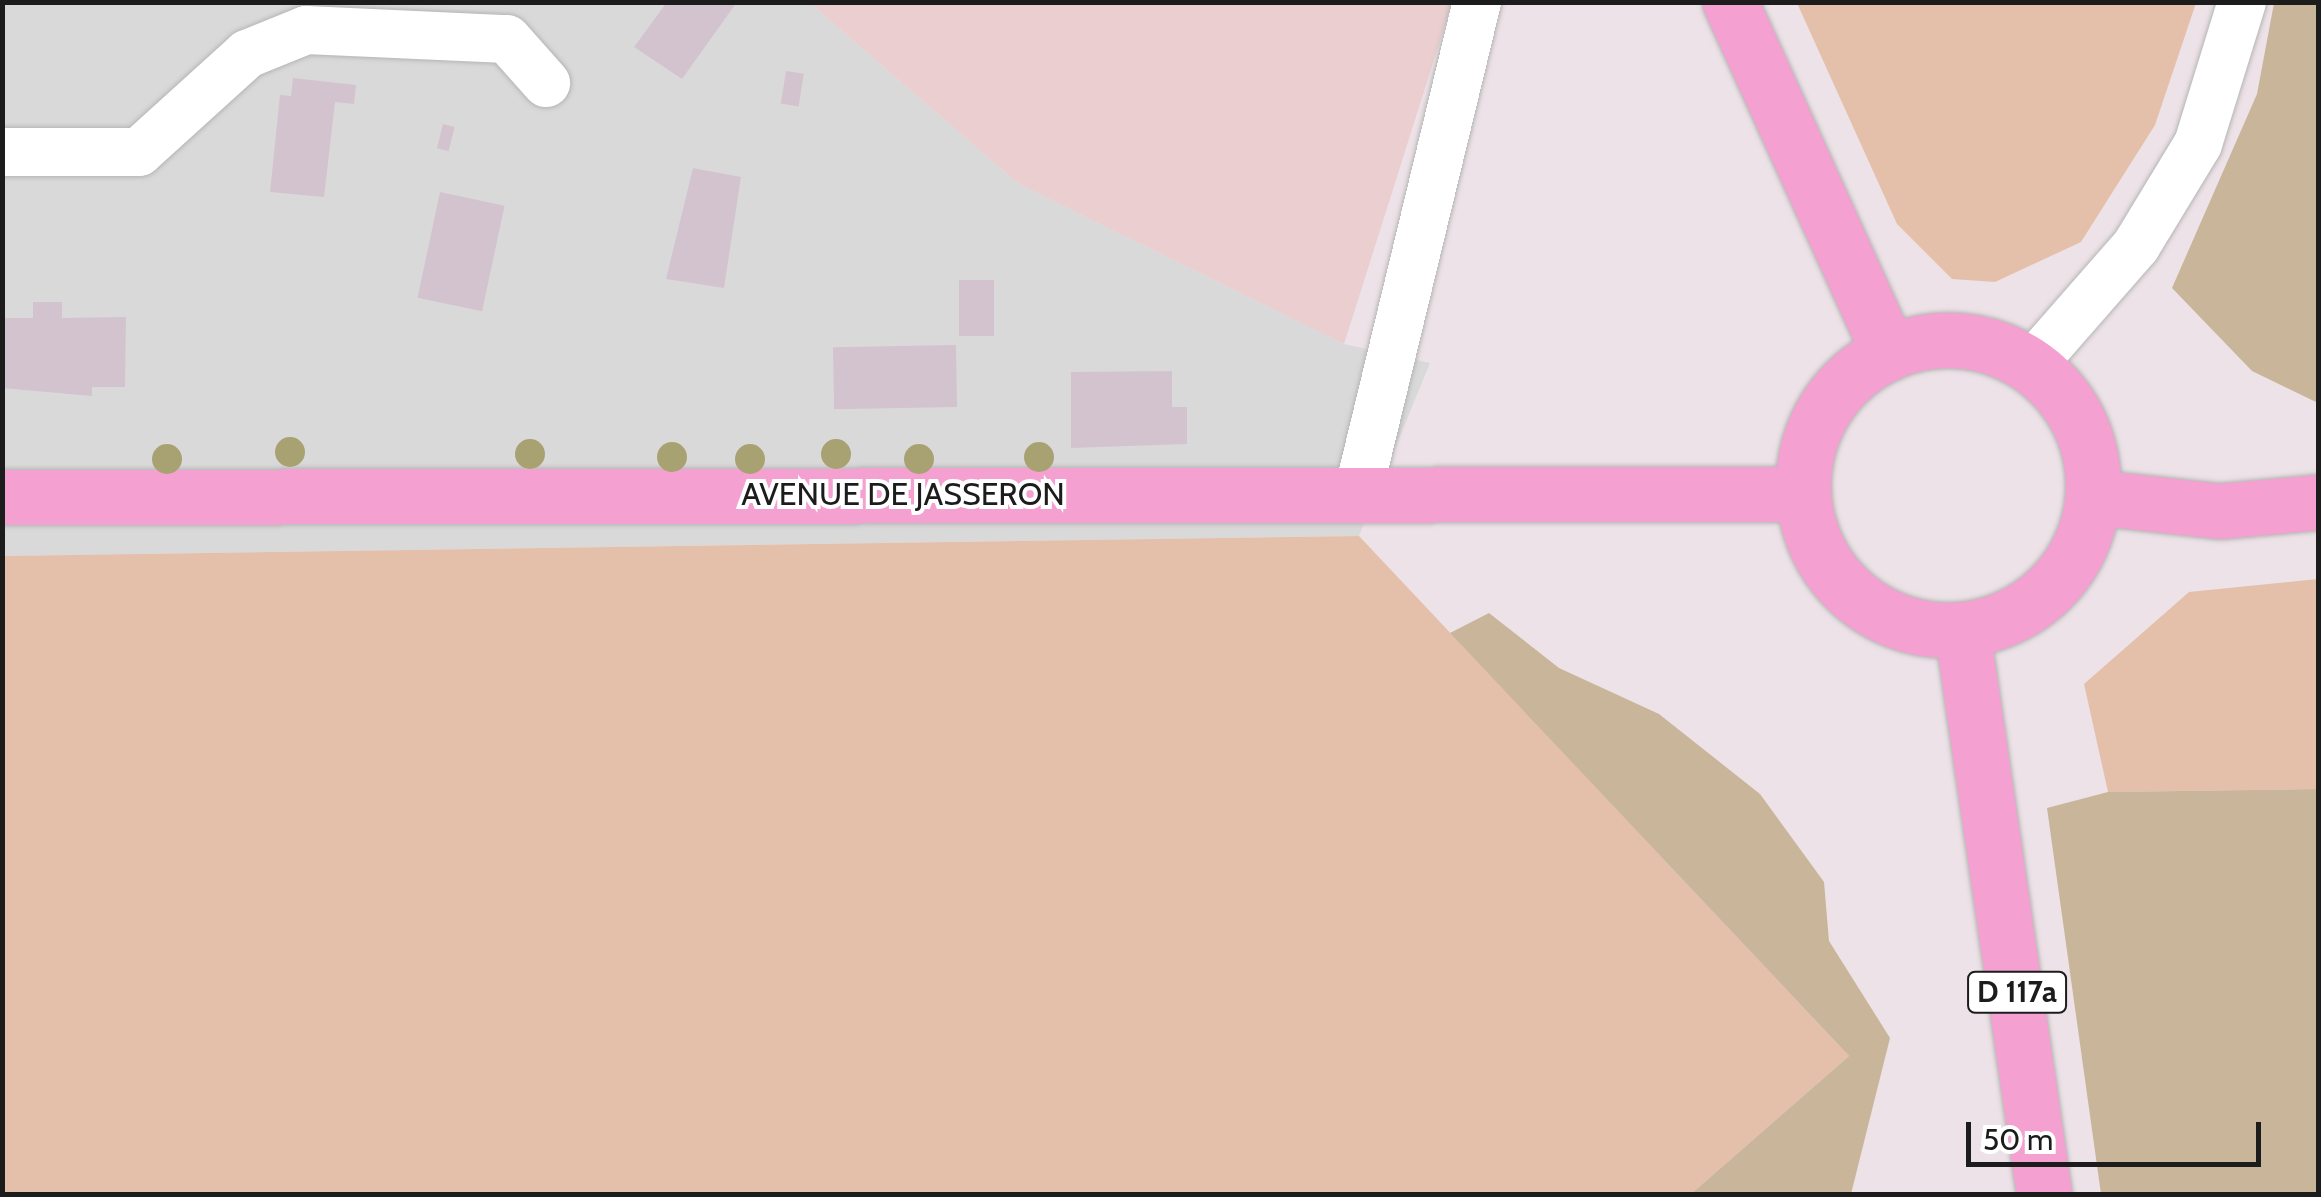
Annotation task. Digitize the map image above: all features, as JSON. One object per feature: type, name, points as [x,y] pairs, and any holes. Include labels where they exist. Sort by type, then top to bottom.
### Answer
[{"type":"main road","points":[[1730,2],[1888,354]]},
{"type":"main road","points":[[1953,340],[2031,366],[2072,410],[2093,497],[2087,530],[2052,587],[1995,622],[1962,630],[1896,621],[1842,584],[1809,527],[1803,494],[1818,422],[1838,391],[1888,354],[1953,340]]},
{"type":"main road","name":"AVENUE DE JASSERON","points":[[2,497],[1803,494]]},
{"type":"main road","points":[[2093,497],[2220,511],[2318,502]]},
{"type":"main road","name":"D 117a","points":[[1962,630],[2044,1194]]},
{"type":"street","points":[[1358,493],[1476,2]]},
{"type":"street","points":[[2031,366],[2136,246],[2198,144],[2242,2]]},
{"type":"street","points":[[2,152],[140,152],[247,54],[306,30],[507,39],[546,83]]},
{"type":"shaded area","points":[[2,3],[810,3],[1019,184],[1344,344],[1430,363],[1359,536],[3,556]]},
{"type":"shaded area","points":[[810,3],[1452,3],[1344,344],[1019,184]]},
{"type":"shaded area","points":[[1797,3],[2196,3],[2155,125],[2081,242],[1995,282],[1952,279],[1897,224]]},
{"type":"shaded area","points":[[2274,3],[2318,3],[2318,403],[2252,371],[2172,288],[2257,94]]},
{"type":"shaded area","points":[[1359,536],[1849,1056],[1691,1194],[3,1194],[2,556]]},
{"type":"shaded area","points":[[2318,579],[2318,789],[2108,792],[2084,684],[2189,592]]},
{"type":"shaded area","points":[[1489,613],[1559,668],[1659,714],[1760,794],[1824,882],[1829,941],[1890,1038],[1851,1194],[1691,1194],[1849,1056],[1450,633]]},
{"type":"shaded area","points":[[2318,789],[2318,1194],[2101,1194],[2047,808],[2108,792]]},
{"type":"building","points":[[667,2],[737,2],[682,79],[634,47]]},
{"type":"building","points":[[786,71],[804,74],[799,106],[781,104]]},
{"type":"building","points":[[293,78],[356,85],[354,104],[335,102],[324,197],[270,192],[280,95],[291,96]]},
{"type":"building","points":[[443,124],[455,127],[449,151],[437,148]]},
{"type":"building","points":[[693,168],[741,177],[724,288],[666,279]]},
{"type":"building","points":[[440,192],[505,206],[482,311],[418,298]]},
{"type":"building","points":[[959,280],[994,280],[994,336],[959,336]]},
{"type":"building","points":[[33,302],[62,302],[62,318],[126,317],[125,387],[92,387],[92,396],[2,388],[2,318],[33,318]]},
{"type":"building","points":[[956,345],[957,407],[834,409],[833,347]]},
{"type":"building","points":[[1172,371],[1172,407],[1187,407],[1187,444],[1071,448],[1071,372]]}]
